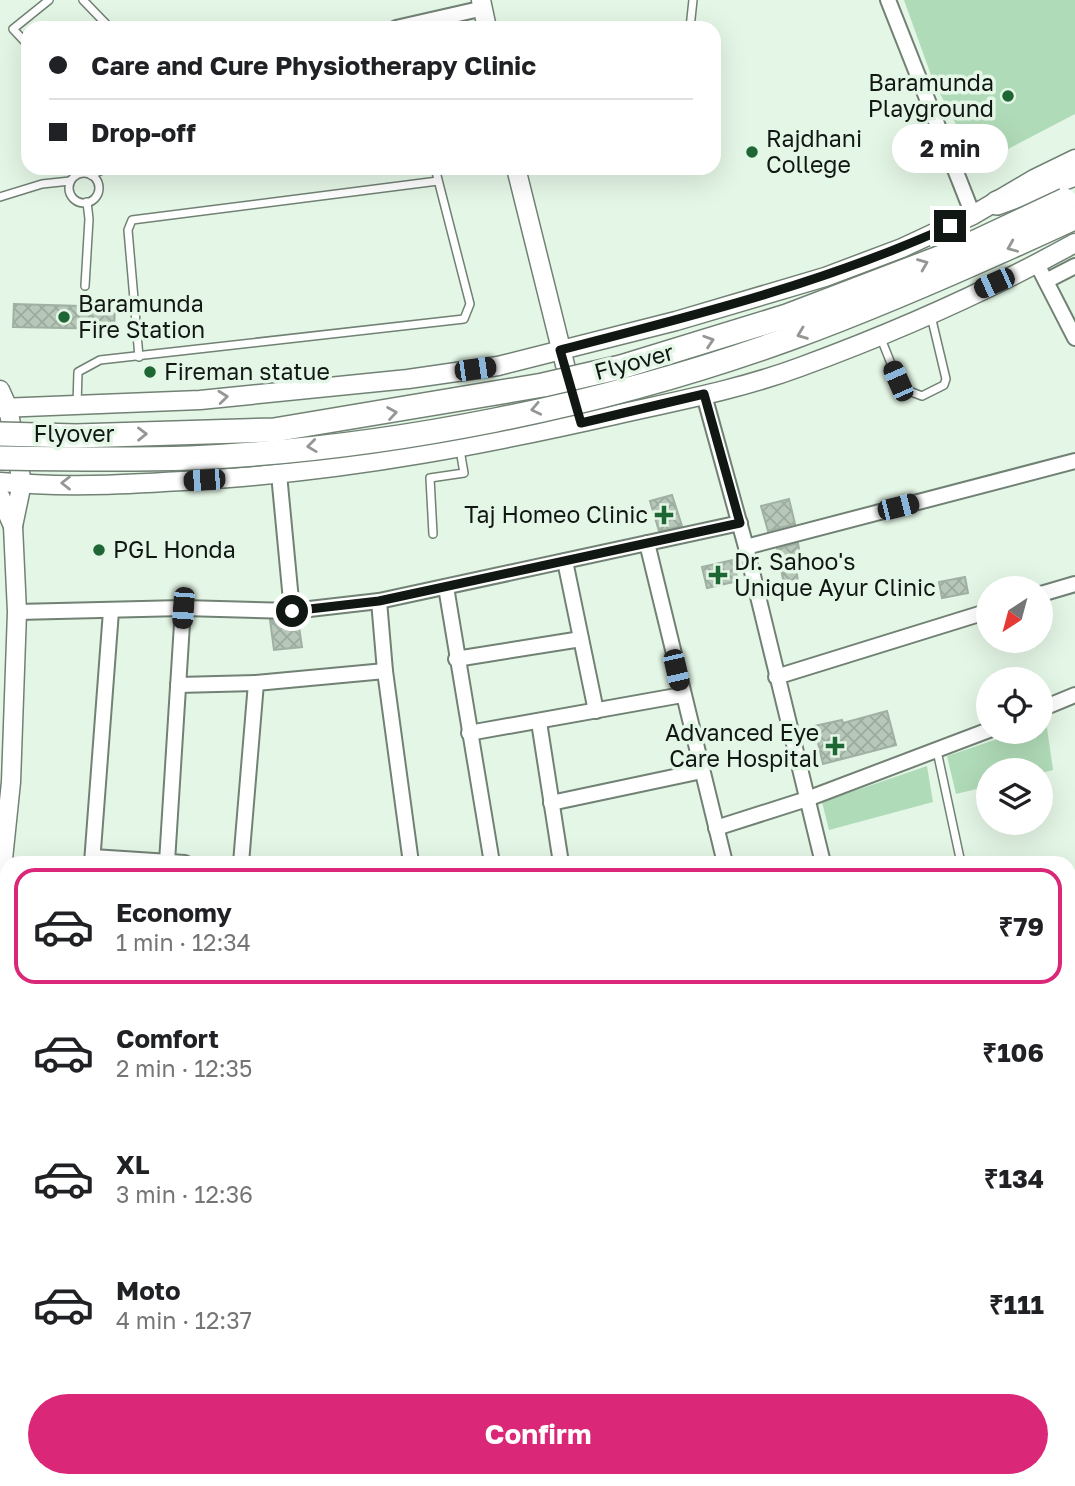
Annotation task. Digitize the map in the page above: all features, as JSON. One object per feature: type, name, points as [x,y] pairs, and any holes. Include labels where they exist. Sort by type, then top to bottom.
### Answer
[{"type":"highway","points":[[997,203],[1075,174]]},
{"type":"highway","name":"Flyover","points":[[0,433],[76,436],[274,430],[544,385],[621,367],[787,316],[1072,208]]},
{"type":"highway","name":"Flyover","points":[[0,458],[191,458],[272,451],[393,436],[541,409],[699,368],[790,338],[874,306],[1072,208]]},
{"type":"street","points":[[888,0],[973,215]]},
{"type":"street","points":[[421,21],[482,4]]},
{"type":"street","points":[[4,408],[200,400],[408,379],[498,366],[676,321],[825,277],[902,248],[973,215],[1023,185],[1075,159]]},
{"type":"street","points":[[518,175],[560,350],[581,423]]},
{"type":"street","points":[[0,482],[153,483],[279,474],[460,450],[704,394],[798,368],[1037,264],[1075,243]]},
{"type":"street","points":[[1037,264],[1075,338]]},
{"type":"street","points":[[1046,281],[1075,265]]},
{"type":"street","points":[[0,390],[22,483],[13,526],[17,612],[11,782],[3,856]]},
{"type":"street","points":[[704,394],[747,547],[820,856]]},
{"type":"street","points":[[747,547],[1075,461]]},
{"type":"street","points":[[279,474],[292,611]]},
{"type":"street","points":[[0,496],[13,526]]},
{"type":"street","points":[[17,612],[183,608],[292,611],[379,601],[740,523]]},
{"type":"street","points":[[647,543],[723,856]]},
{"type":"street","points":[[565,561],[596,711]]},
{"type":"street","points":[[1054,590],[1075,584]]},
{"type":"street","points":[[446,587],[491,856]]},
{"type":"street","points":[[379,601],[385,671],[410,856]]},
{"type":"street","points":[[167,856],[183,608]]},
{"type":"street","points":[[92,856],[111,611]]},
{"type":"street","points":[[776,677],[976,615]]},
{"type":"street","points":[[456,659],[581,639]]},
{"type":"street","points":[[178,685],[256,683],[385,671]]},
{"type":"street","points":[[242,856],[256,683]]},
{"type":"street","points":[[469,733],[682,695]]},
{"type":"street","points":[[1053,704],[1075,695]]},
{"type":"street","points":[[539,722],[560,856]]},
{"type":"street","points":[[716,828],[807,799],[976,735]]},
{"type":"street","points":[[551,803],[702,771]]},
{"type":"lane","points":[[23,21],[49,0]]},
{"type":"lane","points":[[83,0],[103,21]]},
{"type":"lane","points":[[691,21],[694,0]]},
{"type":"lane","points":[[21,23],[13,29],[21,38]]},
{"type":"lane","points":[[0,197],[42,184],[71,181],[79,175]]},
{"type":"lane","points":[[71,181],[69,190],[73,199],[87,202],[95,197],[98,188],[90,175]]},
{"type":"lane","points":[[77,406],[75,379],[82,367],[100,360],[464,318],[470,304],[437,175]]},
{"type":"lane","points":[[139,357],[128,230],[132,220],[438,181]]},
{"type":"lane","points":[[85,286],[89,219],[87,202]]},
{"type":"lane","points":[[879,334],[902,386],[922,396],[944,385],[946,379],[930,312]]},
{"type":"lane","points":[[433,534],[430,478],[464,473],[460,450]]},
{"type":"lane","points":[[937,751],[960,856]]},
{"type":"green space","name":"Baramunda Playground","points":[[904,0],[1075,0],[1075,114],[977,165],[932,78]]},
{"type":"green space","points":[[983,744],[1049,744],[1051,758],[976,758],[976,789],[956,794],[947,756]]},
{"type":"green space","points":[[927,766],[933,802],[829,830],[822,802]]},
{"type":"building","name":"Baramunda Fire Station","points":[[14,304],[115,307],[114,329],[13,327]]},
{"type":"building","points":[[672,495],[682,526],[659,531],[650,501]]},
{"type":"building","points":[[789,499],[795,524],[768,531],[761,506]]},
{"type":"building","points":[[798,543],[802,567],[796,568],[798,582],[784,584],[777,549]]},
{"type":"building","points":[[733,560],[738,581],[707,588],[702,567]]},
{"type":"building","points":[[965,577],[968,593],[942,598],[939,582]]},
{"type":"building","points":[[270,620],[298,620],[302,647],[274,650]]},
{"type":"building","points":[[887,711],[896,745],[823,764],[814,726],[842,720],[843,723]]},
{"type":"place","name":"Baramunda Playground","points":[[1008,96]]},
{"type":"place","name":"Rajdhani College","points":[[752,152]]},
{"type":"place","name":"Baramunda Fire Station","points":[[64,317]]},
{"type":"place","name":"Fireman statue","points":[[150,372]]},
{"type":"place","name":"Taj Homeo Clinic","points":[[664,515]]},
{"type":"place","name":"PGL Honda","points":[[99,550]]},
{"type":"place","name":"Dr. Sahoo's Unique Ayur Clinic","points":[[718,575]]},
{"type":"place","name":"Advanced Eye Care Hospital","points":[[835,746]]},
{"type":"route","points":[[292,611],[379,601],[740,523],[704,394],[581,423],[560,350],[676,321],[825,277],[902,248],[950,226]]}]
